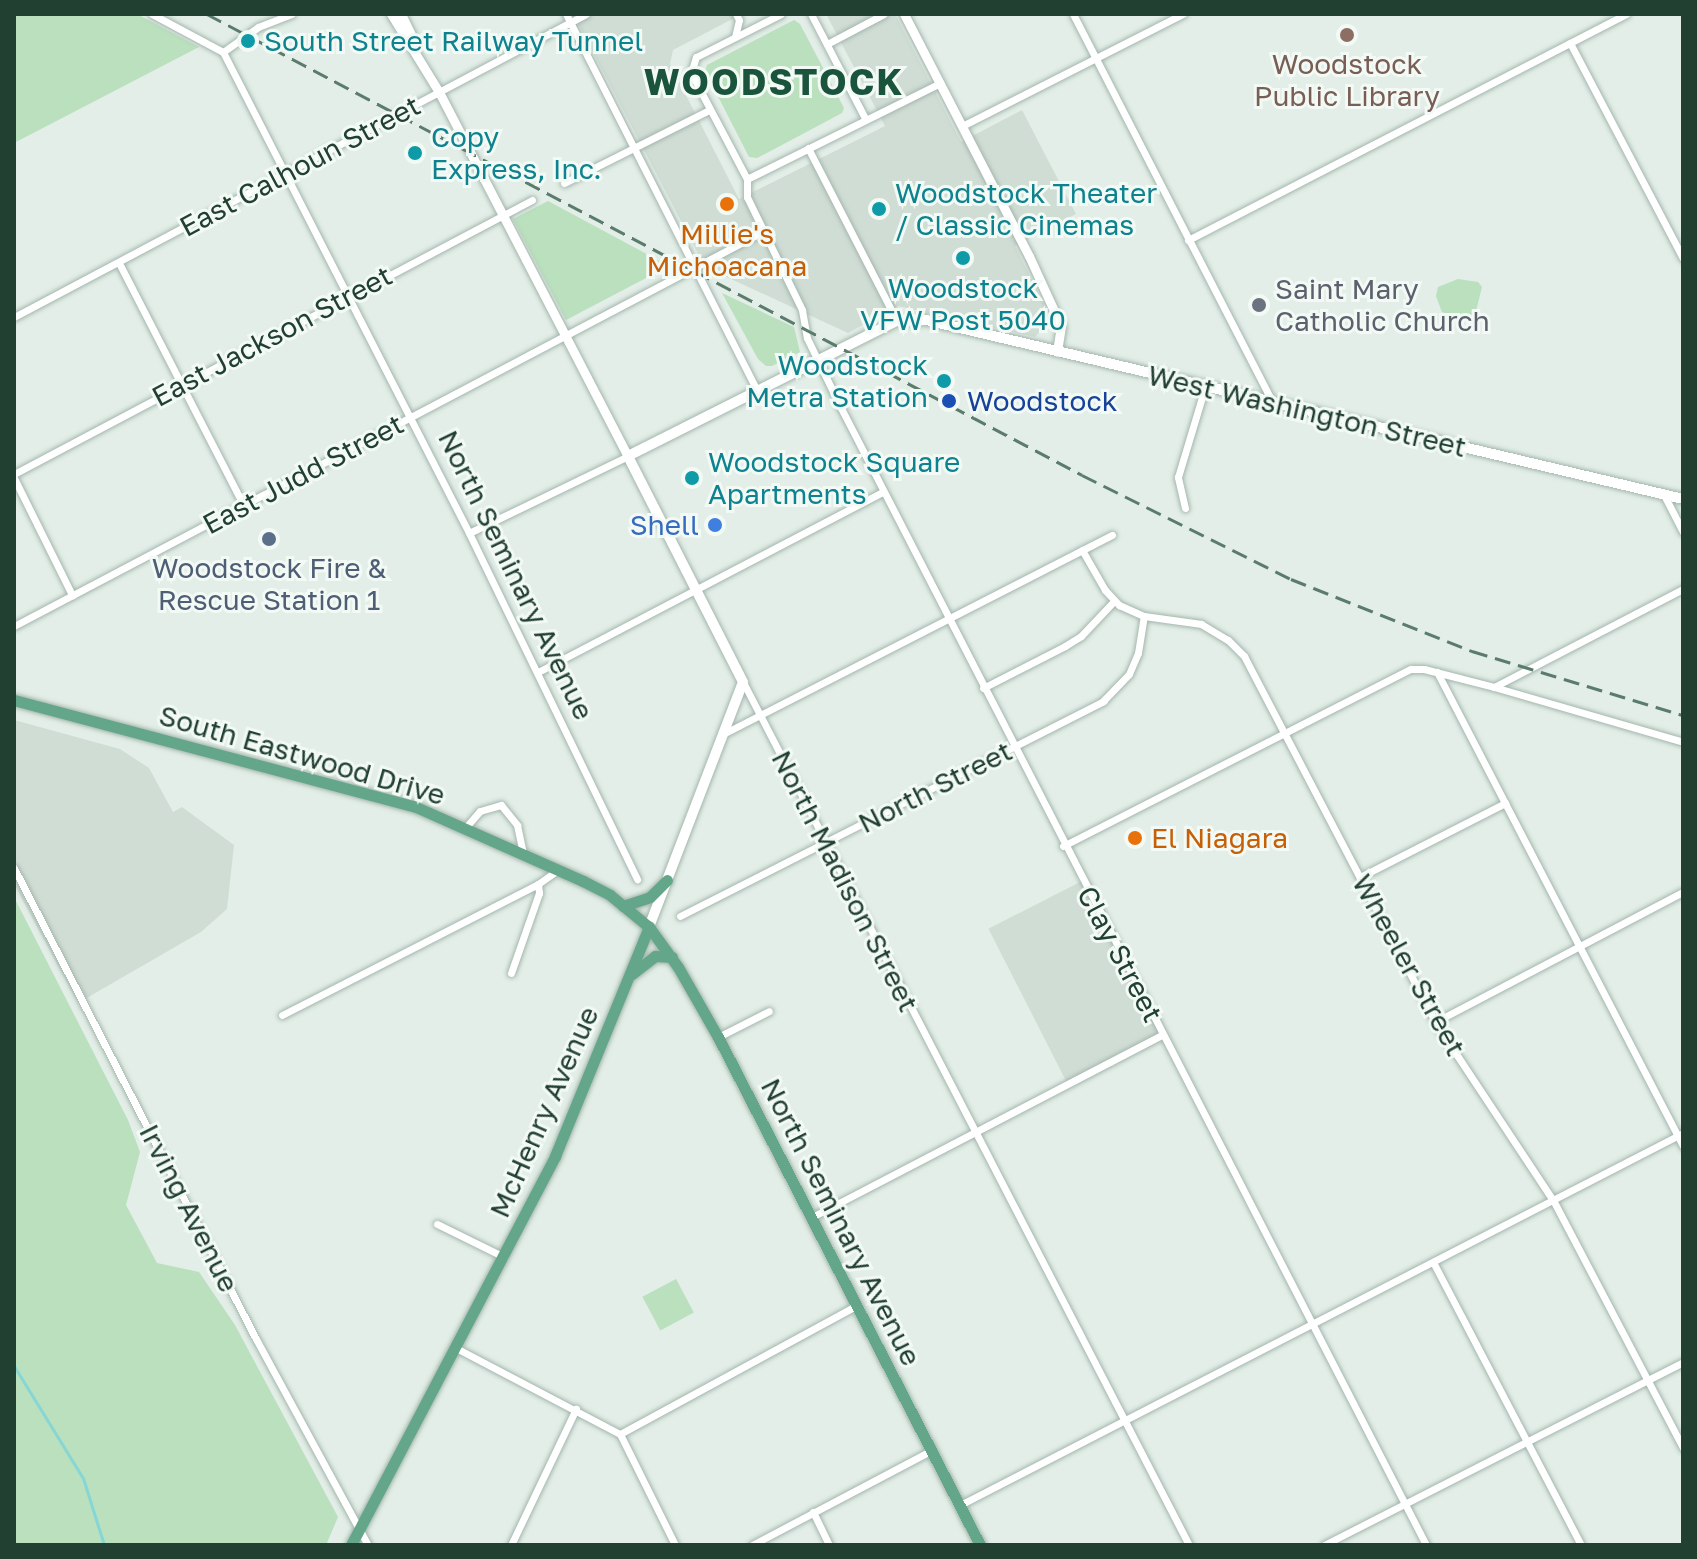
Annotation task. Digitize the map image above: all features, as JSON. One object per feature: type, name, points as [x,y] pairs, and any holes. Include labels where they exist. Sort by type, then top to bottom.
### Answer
[{"type":"main road","name":"West Washington Street","points":[[628,456],[897,321],[926,320],[1683,499]]},
{"type":"main road","name":"North Madison Street","points":[[628,456],[743,682]]},
{"type":"main road","name":"McHenry Avenue","points":[[351,1545],[555,1156],[649,927],[743,682]]},
{"type":"main road","name":"South Eastwood Drive","points":[[14,700],[361,791],[466,827],[558,870],[623,906],[649,927]]},
{"type":"main road","points":[[623,906],[650,897],[667,880]]},
{"type":"main road","name":"North Seminary Avenue","points":[[649,927],[672,957],[718,1037],[980,1545]]},
{"type":"main road","points":[[629,977],[655,956],[672,957]]},
{"type":"street","points":[[152,14],[223,52],[283,14],[292,14]]},
{"type":"street","points":[[391,14],[417,51]]},
{"type":"street","points":[[401,14],[417,51]]},
{"type":"street","name":"East Calhoun Street","points":[[14,317],[439,92],[568,18],[586,14]]},
{"type":"street","points":[[735,37],[781,14]]},
{"type":"street","points":[[811,14],[865,118]]},
{"type":"street","points":[[827,44],[884,14]]},
{"type":"street","points":[[904,14],[1061,326],[1057,352]]},
{"type":"street","points":[[1073,14],[1272,402]]},
{"type":"street","points":[[962,126],[1183,14]]},
{"type":"street","points":[[1188,240],[1626,14]]},
{"type":"street","points":[[735,37],[738,17],[758,26]]},
{"type":"street","points":[[568,18],[757,391]]},
{"type":"street","name":"Clay Street","points":[[735,37],[696,57],[691,73],[747,179],[747,197],[802,310],[807,338],[817,361],[1063,846],[1426,1545]]},
{"type":"street","points":[[1570,43],[1683,258]]},
{"type":"street","name":"North Madison Street","points":[[417,51],[628,456]]},
{"type":"street","name":"North Seminary Avenue","points":[[223,52],[411,417],[637,879]]},
{"type":"street","points":[[747,179],[940,83]]},
{"type":"street","points":[[564,183],[709,110]]},
{"type":"street","points":[[808,148],[897,321]]},
{"type":"street","name":"East Jackson Street","points":[[14,476],[348,294],[532,200]]},
{"type":"street","name":"East Judd Street","points":[[14,626],[762,232]]},
{"type":"street","points":[[119,263],[244,506]]},
{"type":"street","points":[[1185,508],[1178,477],[1205,387]]},
{"type":"street","points":[[469,533],[628,456]]},
{"type":"street","points":[[14,476],[72,595]]},
{"type":"street","points":[[538,672],[883,492]]},
{"type":"street","points":[[1664,495],[1683,532]]},
{"type":"street","points":[[723,734],[1112,535]]},
{"type":"street","points":[[983,688],[1081,636],[1114,601],[1082,550]]},
{"type":"street","points":[[1494,687],[1683,589]]},
{"type":"street","name":"Wheeler Street","points":[[1114,601],[1144,616],[1201,624],[1228,640],[1244,656],[1435,1022],[1553,1200],[1683,1448]]},
{"type":"street","name":"North Street","points":[[680,916],[1103,701],[1129,674],[1138,653],[1144,616]]},
{"type":"street","points":[[1063,846],[1411,669],[1437,672],[1494,687],[1683,742]]},
{"type":"street","points":[[1437,672],[1680,1134],[1683,1146]]},
{"type":"street","name":"North Madison Street","points":[[743,682],[1189,1545]]},
{"type":"street","points":[[1360,877],[1505,803]]},
{"type":"street","points":[[466,827],[480,811],[501,805],[517,825],[523,853]]},
{"type":"street","name":"Irving Avenue","points":[[14,868],[263,1353],[368,1545]]},
{"type":"street","points":[[282,1015],[538,884],[558,870]]},
{"type":"street","points":[[511,973],[539,893],[538,884]]},
{"type":"street","points":[[1435,1022],[1683,892]]},
{"type":"street","points":[[718,1037],[769,1011]]},
{"type":"street","points":[[812,1217],[1162,1035]]},
{"type":"street","points":[[960,1505],[1680,1134]]},
{"type":"street","points":[[437,1224],[504,1257]]},
{"type":"street","points":[[1433,1262],[1581,1545]]},
{"type":"street","points":[[620,1434],[858,1305]]},
{"type":"street","points":[[456,1348],[620,1434],[675,1545]]},
{"type":"street","points":[[1324,1545],[1683,1362]]},
{"type":"street","points":[[515,1543],[576,1409]]},
{"type":"street","points":[[752,1545],[932,1450]]},
{"type":"street","points":[[813,1512],[829,1545]]},
{"type":"shaded area","points":[[573,14],[742,14],[673,50],[670,64],[739,199],[885,126],[826,14],[895,14],[961,142],[1022,110],[1076,214],[1015,246],[1051,318],[1035,337],[898,306],[848,333],[705,267]]},
{"type":"shaded area","points":[[14,720],[120,749],[149,768],[173,812],[182,807],[234,845],[227,909],[201,932],[78,1003],[14,884]]},
{"type":"shaded area","points":[[1082,881],[1161,1036],[1067,1084],[988,929]]},
{"type":"green space","points":[[14,14],[137,14],[199,47],[14,143]]},
{"type":"green space","points":[[794,20],[800,24],[844,108],[842,113],[757,158],[749,157],[705,71],[707,65]]},
{"type":"green space","points":[[548,201],[669,266],[566,320],[513,219]]},
{"type":"green space","points":[[1458,279],[1478,282],[1482,287],[1473,323],[1442,312],[1436,296],[1438,287]]},
{"type":"green space","points":[[722,293],[794,327],[800,352],[766,366],[758,359]]},
{"type":"green space","points":[[14,897],[128,1120],[140,1152],[126,1205],[157,1263],[199,1272],[235,1325],[338,1517],[326,1545],[14,1545]]},
{"type":"green space","points":[[676,1279],[694,1313],[660,1330],[642,1297]]},
{"type":"waterway","points":[[14,1366],[83,1478],[104,1545]]},
{"type":"railway","points":[[207,14],[1082,475],[1291,579],[1472,651],[1683,715]]},
{"type":"place","name":"Woodstock Public Library","points":[[1347,35]]},
{"type":"place","name":"South Street Railway Tunnel","points":[[248,41]]},
{"type":"place","name":"Copy Express, Inc.","points":[[415,153]]},
{"type":"place","name":"Millie's Michoacana","points":[[727,204]]},
{"type":"place","name":"Woodstock Theater / Classic Cinemas","points":[[879,209]]},
{"type":"place","name":"Woodstock VFW Post 5040","points":[[963,258]]},
{"type":"place","name":"Saint Mary Catholic Church","points":[[1259,305]]},
{"type":"place","name":"Woodstock Metra Station","points":[[944,381]]},
{"type":"place","name":"Woodstock","points":[[949,401]]},
{"type":"place","name":"Woodstock Square Apartments","points":[[692,478]]},
{"type":"place","name":"Shell","points":[[715,525]]},
{"type":"place","name":"Woodstock Fire & Rescue Station 1","points":[[269,539]]},
{"type":"place","name":"El Niagara","points":[[1135,838]]},
{"type":"district","name":"WOODSTOCK","points":[[774,82]]}]
